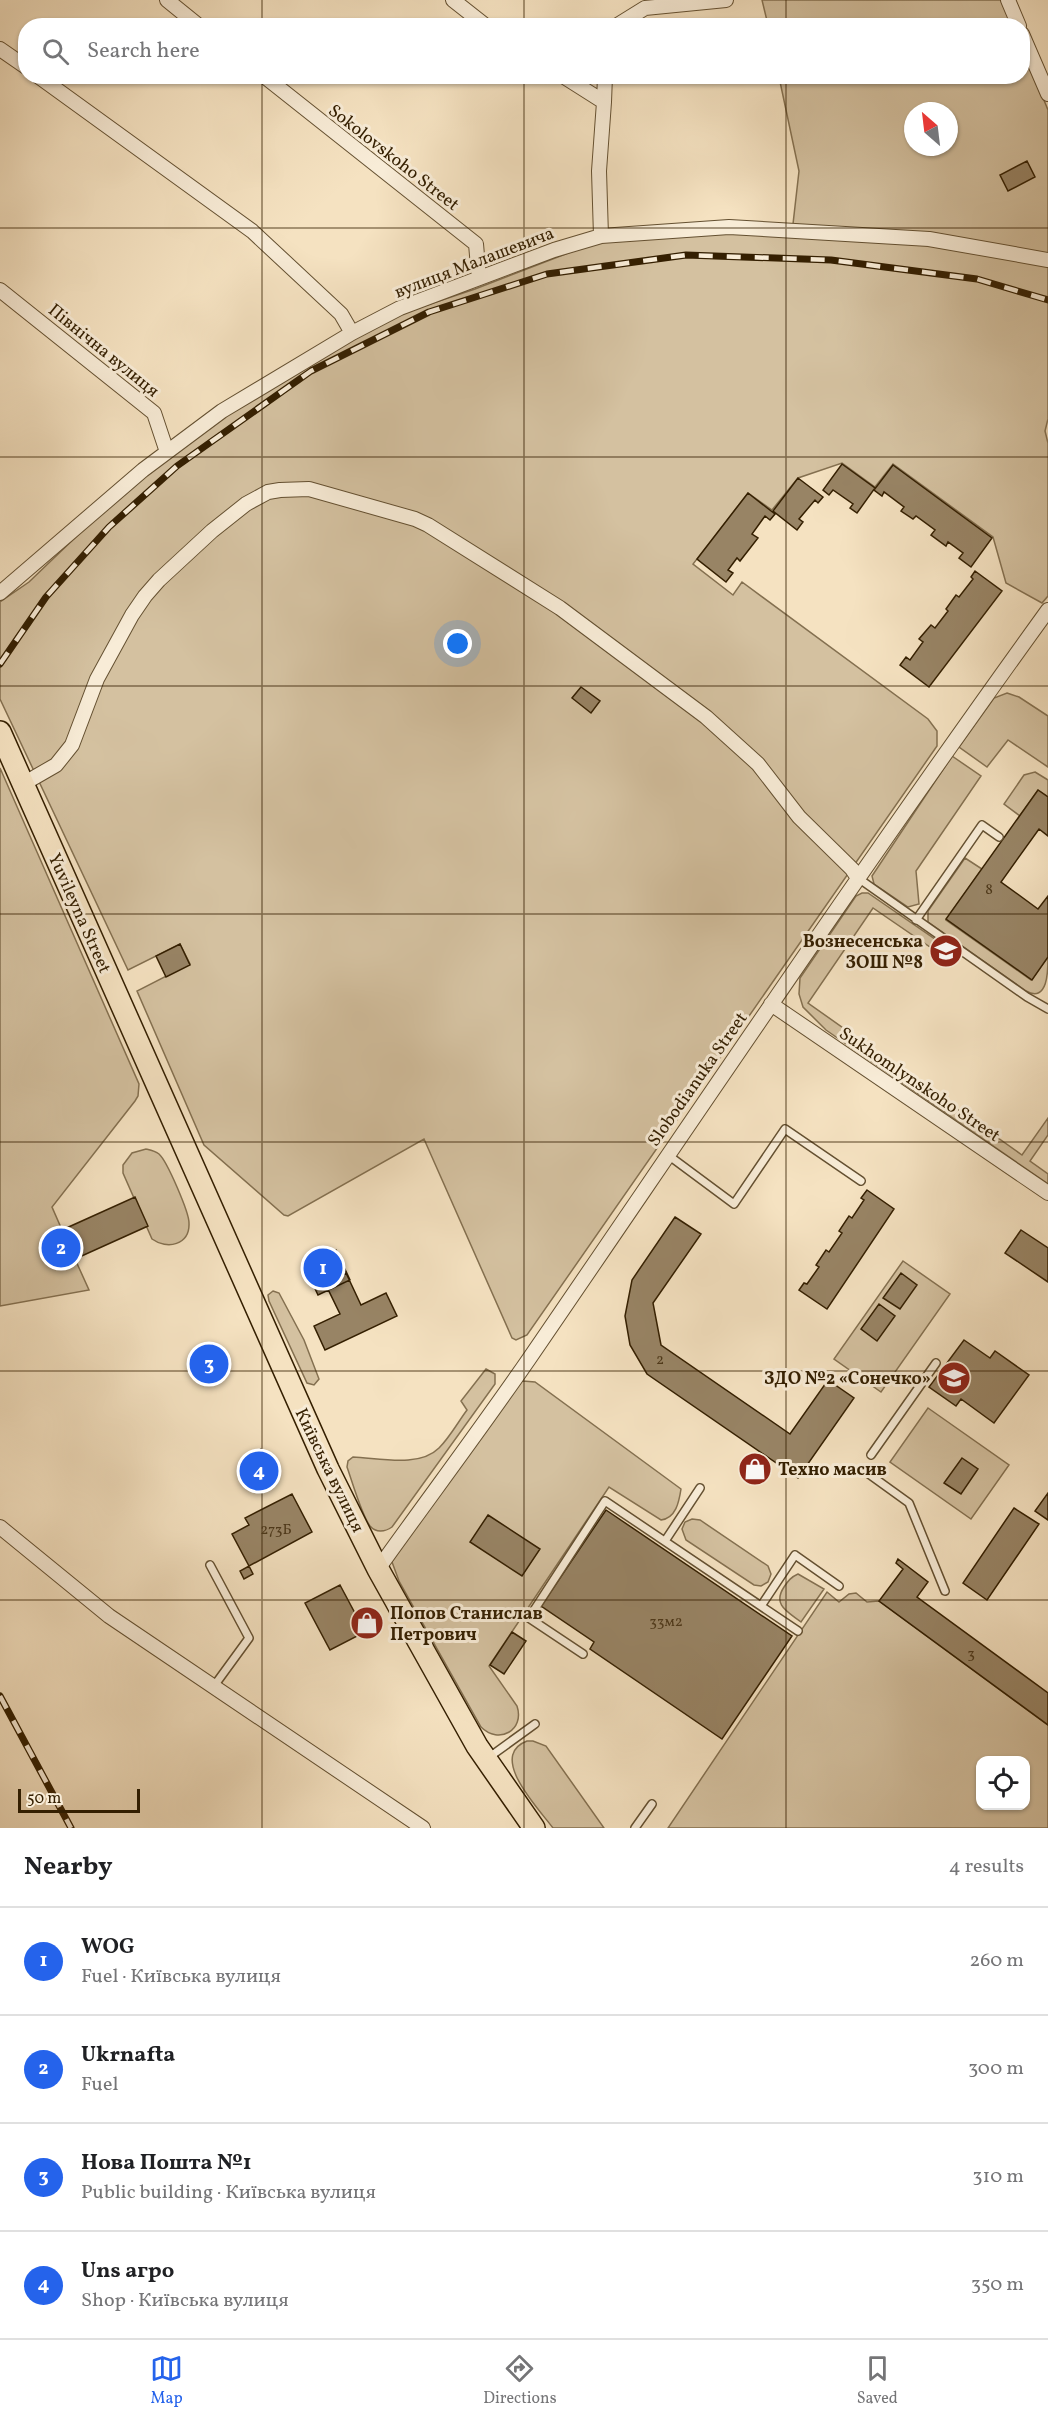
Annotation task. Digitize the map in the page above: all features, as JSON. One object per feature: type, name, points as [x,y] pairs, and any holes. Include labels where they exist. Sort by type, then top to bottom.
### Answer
[{"type":"main road","name":"Yuvileyna Street","points":[[0,732],[160,1094]]},
{"type":"main road","name":"Київська вулиця","points":[[160,1094],[328,1469],[378,1569],[486,1760],[534,1828]]},
{"type":"street","points":[[167,0],[189,18]]},
{"type":"street","points":[[453,0],[476,18]]},
{"type":"street","points":[[629,18],[645,8],[724,0]]},
{"type":"street","points":[[1008,0],[1016,18]]},
{"type":"street","points":[[0,49],[18,61]]},
{"type":"street","points":[[1030,51],[1048,94]]},
{"type":"street","points":[[49,84],[252,231],[341,314],[352,333]]},
{"type":"street","name":"Sokolovskoho Street","points":[[274,84],[476,244],[479,278]]},
{"type":"street","points":[[576,84],[604,102]]},
{"type":"street","points":[[601,236],[599,171],[605,84]]},
{"type":"street","name":"вулиця Малашевича","points":[[0,592],[167,452],[222,411],[352,333],[400,308],[554,250],[601,236],[741,227],[929,239],[1048,260]]},
{"type":"street","name":"Північна вулиця","points":[[0,290],[154,413],[167,452]]},
{"type":"street","points":[[23,784],[56,765],[72,746],[97,679],[132,615],[159,580],[246,504],[274,491],[309,489],[415,519],[428,525],[580,622],[706,717],[758,764],[799,817],[858,878]]},
{"type":"street","name":"Slobodianuka Street","points":[[378,1569],[527,1361],[858,878],[1048,610]]},
{"type":"street","name":"Sukhomlynskoho Street","points":[[771,1004],[1048,1193]]},
{"type":"street","points":[[0,1527],[109,1616],[423,1828]]},
{"type":"lane","points":[[916,920],[982,825],[999,837]]},
{"type":"lane","points":[[858,878],[1027,997],[1048,1009]]},
{"type":"lane","points":[[667,1154],[734,1204],[785,1129],[861,1181]]},
{"type":"lane","points":[[871,1455],[936,1363]]},
{"type":"lane","points":[[866,1472],[909,1503],[945,1591]]},
{"type":"lane","points":[[664,1541],[700,1488]]},
{"type":"lane","points":[[582,1654],[529,1618],[605,1501],[798,1631]]},
{"type":"lane","points":[[761,1606],[795,1555],[839,1586]]},
{"type":"lane","points":[[210,1565],[249,1638],[214,1686]]},
{"type":"lane","points":[[486,1760],[535,1724]]},
{"type":"lane","points":[[635,1828],[652,1804]]},
{"type":"shaded area","points":[[762,0],[1002,0],[1009,18],[766,18]]},
{"type":"shaded area","points":[[1030,66],[1048,110],[1048,254],[793,224],[799,171],[780,84],[1030,84]]},
{"type":"shaded area","points":[[727,233],[930,244],[1048,265],[1048,419],[1045,431],[1048,443],[1048,596],[1042,603],[1006,583],[993,537],[893,464],[875,487],[842,463],[798,478],[772,510],[748,493],[693,564],[733,595],[742,582],[928,719],[937,731],[937,746],[527,1335],[516,1340],[512,1338],[424,1139],[288,1216],[284,1215],[204,1145],[137,991],[190,964],[180,944],[128,970],[0,699],[0,602],[29,582],[105,509],[145,475],[228,413],[354,337],[409,311],[475,289],[602,240]]},
{"type":"shaded area","points":[[1007,693],[1019,697],[1048,716],[1048,767],[1008,740],[987,767],[959,747],[994,698]]},
{"type":"shaded area","points":[[952,756],[981,776],[916,871],[919,904],[908,907],[874,884],[872,876]]},
{"type":"shaded area","points":[[0,768],[139,1084],[135,1101],[52,1207],[62,1230],[47,1237],[75,1259],[89,1290],[0,1306]]},
{"type":"shaded area","points":[[1035,772],[1048,780],[1048,797],[1038,790],[1020,816],[1004,804],[1024,775]]},
{"type":"shaded area","points":[[965,858],[982,869],[946,920],[1031,980],[1048,957],[1045,984],[1039,993],[1033,994],[1026,991],[928,922],[928,911]]},
{"type":"shaded area","points":[[868,893],[955,953],[949,960],[873,908],[808,1003],[1022,1155],[1048,1118],[1048,1135],[1030,1161],[1048,1174],[1048,1184],[826,1030],[803,1007],[799,994],[800,978],[856,896]]},
{"type":"shaded area","points":[[146,1149],[157,1153],[163,1159],[188,1217],[186,1236],[182,1241],[171,1245],[152,1239],[123,1173],[123,1165],[132,1153]]},
{"type":"shaded area","points":[[903,1261],[950,1294],[881,1392],[834,1359]]},
{"type":"shaded area","points":[[273,1291],[279,1293],[304,1340],[319,1379],[314,1385],[307,1383],[269,1301],[268,1295]]},
{"type":"shaded area","points":[[486,1369],[495,1374],[495,1384],[392,1527],[381,1531],[372,1528],[357,1498],[347,1467],[348,1461],[353,1457],[410,1460],[431,1454],[443,1444],[467,1410],[461,1401]]},
{"type":"shaded area","points":[[535,1382],[681,1489],[678,1504],[673,1513],[661,1520],[609,1487],[489,1666],[517,1706],[518,1715],[514,1728],[502,1735],[495,1735],[481,1727],[399,1581],[392,1562],[517,1383]]},
{"type":"shaded area","points":[[928,1408],[1009,1465],[971,1519],[890,1462]]},
{"type":"shaded area","points":[[692,1519],[700,1520],[768,1566],[771,1574],[768,1582],[761,1586],[754,1585],[686,1540],[682,1529],[685,1522]]},
{"type":"shaded area","points":[[798,1574],[824,1589],[801,1622],[783,1607],[780,1599],[787,1583]]},
{"type":"shaded area","points":[[827,1592],[839,1602],[849,1594],[856,1593],[867,1602],[879,1601],[1048,1725],[1048,1828],[668,1828]]},
{"type":"shaded area","points":[[527,1741],[546,1746],[604,1828],[553,1828],[528,1796],[514,1770],[512,1758],[516,1748]]},
{"type":"building","points":[[1027,161],[1035,177],[1008,191],[1000,175]]},
{"type":"building","points":[[842,464],[875,488],[857,513],[850,508],[853,504],[833,490],[829,495],[823,490]]},
{"type":"building","points":[[893,465],[992,538],[971,567],[959,558],[963,553],[948,542],[946,546],[931,535],[935,530],[916,516],[913,519],[901,511],[904,507],[884,492],[882,496],[874,490]]},
{"type":"building","points":[[798,478],[823,497],[818,503],[815,500],[799,519],[803,522],[797,530],[773,511]]},
{"type":"building","points":[[748,493],[775,514],[770,520],[765,516],[752,534],[758,538],[740,561],[737,558],[728,570],[733,573],[726,582],[697,559]]},
{"type":"building","points":[[975,571],[1002,591],[929,687],[900,665],[906,657],[910,660],[923,642],[919,639],[931,625],[935,628],[948,611],[946,609],[956,595],[959,597],[973,579],[971,577]]},
{"type":"building","points":[[581,687],[600,701],[591,713],[572,698]]},
{"type":"building","name":"Вознесенська ЗОШ №8","points":[[1038,790],[1048,797],[1048,836],[1039,829],[1001,882],[1038,909],[1048,896],[1048,957],[1032,980],[946,919]]},
{"type":"building","points":[[180,944],[190,965],[166,977],[156,956]]},
{"type":"building","points":[[867,1190],[894,1209],[827,1309],[799,1290],[804,1283],[807,1284],[819,1267],[816,1265],[826,1250],[829,1252],[842,1233],[839,1231],[849,1216],[852,1218],[864,1200],[861,1198]]},
{"type":"building","points":[[135,1197],[148,1226],[75,1259],[62,1230]]},
{"type":"building","points":[[675,1217],[701,1234],[653,1303],[661,1345],[790,1434],[828,1380],[854,1398],[798,1478],[647,1374],[630,1345],[625,1316],[632,1280]]},
{"type":"building","points":[[62,1230],[75,1259],[59,1266],[46,1237]]},
{"type":"building","points":[[1021,1230],[1048,1248],[1048,1282],[1005,1253]]},
{"type":"building","points":[[336,1250],[350,1280],[318,1295],[304,1265]]},
{"type":"building","points":[[346,1273],[361,1305],[386,1293],[397,1316],[325,1350],[314,1326],[340,1314],[325,1283]]},
{"type":"building","points":[[901,1273],[917,1285],[900,1309],[883,1298]]},
{"type":"building","points":[[879,1304],[895,1316],[877,1341],[861,1329]]},
{"type":"building","name":"ЗДО №2 «Сонечко»","points":[[964,1340],[990,1358],[995,1351],[1029,1375],[994,1423],[961,1399],[956,1406],[929,1387]]},
{"type":"building","points":[[261,1449],[265,1456],[269,1453],[278,1470],[274,1472],[277,1479],[257,1489],[241,1460]]},
{"type":"building","points":[[962,1458],[978,1469],[961,1494],[944,1483]]},
{"type":"building","points":[[1048,1493],[1048,1520],[1035,1511]]},
{"type":"building","points":[[292,1494],[312,1532],[249,1566],[232,1534],[249,1525],[245,1518]]},
{"type":"building","points":[[1014,1508],[1039,1524],[987,1600],[963,1583]]},
{"type":"building","points":[[606,1510],[792,1636],[722,1739],[590,1649],[594,1642],[541,1606]]},
{"type":"building","points":[[488,1515],[540,1549],[522,1576],[470,1542]]},
{"type":"building","points":[[898,1559],[928,1582],[917,1597],[1048,1693],[1048,1725],[879,1601],[903,1569],[896,1563]]},
{"type":"building","points":[[249,1566],[253,1574],[244,1579],[240,1571]]},
{"type":"building","points":[[340,1585],[365,1632],[330,1650],[305,1603]]},
{"type":"building","points":[[512,1632],[526,1641],[504,1674],[490,1665]]},
{"type":"railway","points":[[0,664],[46,597],[109,527],[177,466],[311,371],[429,312],[547,274],[686,255],[831,260],[977,279],[1048,300]]},
{"type":"railway","points":[[0,1696],[71,1828]]},
{"type":"place","name":"Вознесенська ЗОШ №8","points":[[946,951]]},
{"type":"place","name":"Ukrnafta","points":[[61,1248]]},
{"type":"place","name":"WOG","points":[[323,1268]]},
{"type":"place","name":"Нова Пошта №1","points":[[209,1364]]},
{"type":"place","name":"ЗДО №2 «Сонечко»","points":[[954,1378]]},
{"type":"place","name":"Техно масив","points":[[755,1469]]},
{"type":"place","name":"Uns агро","points":[[259,1471]]},
{"type":"place","name":"Попов Станислав Петрович","points":[[367,1623]]}]
